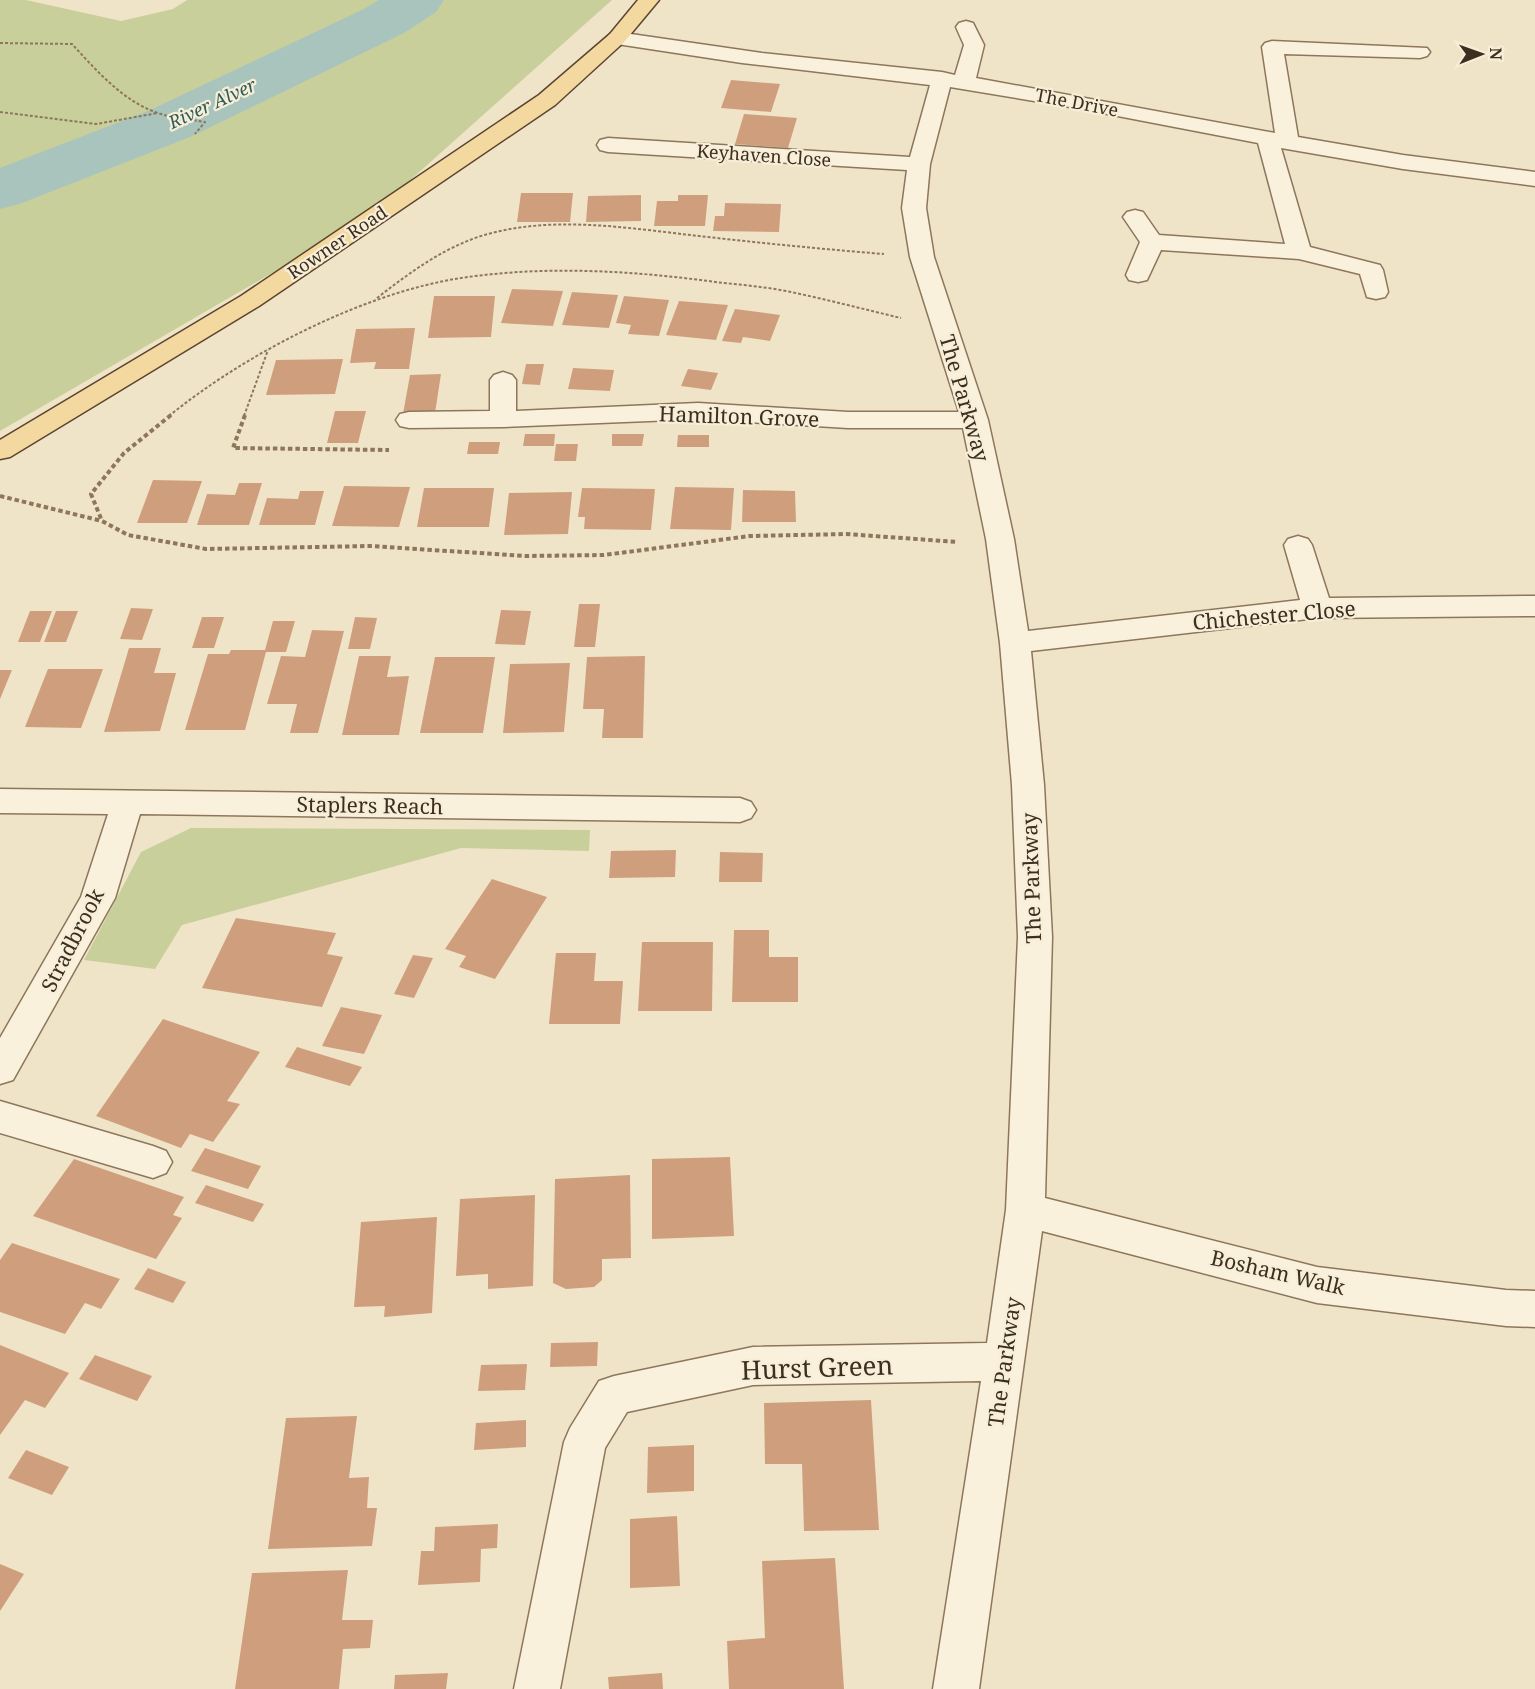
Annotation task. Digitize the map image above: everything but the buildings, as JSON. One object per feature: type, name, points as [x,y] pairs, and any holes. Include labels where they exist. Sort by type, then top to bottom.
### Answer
[{"type":"main road","name":"Rowner Road","points":[[0,451],[260,294],[547,100],[617,38],[650,0]]},
{"type":"street","name":"The Parkway","points":[[956,1689],[1005,1362],[1025,1210],[1035,937],[1028,785],[1015,643],[1000,539],[975,420],[922,257],[914,208],[919,164],[953,80],[974,45],[966,27]]},
{"type":"street","name":"The Drive","points":[[617,38],[781,62],[953,80],[1076,101],[1278,142],[1535,179]]},
{"type":"street","points":[[1299,252],[1278,142],[1272,47],[1420,51]]},
{"type":"street","name":"Keyhaven Close","points":[[608,145],[919,164]]},
{"type":"street","points":[[1135,217],[1152,242]]},
{"type":"street","points":[[1152,242],[1299,252],[1374,281]]},
{"type":"street","points":[[1138,275],[1152,242]]},
{"type":"street","points":[[503,380],[503,419]]},
{"type":"street","name":"Hamilton Grove","points":[[409,420],[503,419],[698,411],[848,420],[975,420]]},
{"type":"street","points":[[1298,545],[1317,608]]},
{"type":"street","name":"Chichester Close","points":[[1015,643],[1317,608],[1535,606]]},
{"type":"street","name":"Staplers Reach","points":[[0,801],[740,810]]},
{"type":"street","name":"Stradbrook","points":[[0,1069],[98,898],[128,802]]},
{"type":"street","points":[[0,1117],[153,1162]]},
{"type":"street","name":"Bosham Walk","points":[[1025,1210],[1317,1285],[1506,1308],[1535,1309]]},
{"type":"street","name":"Hurst Green","points":[[537,1689],[585,1442],[614,1395],[753,1366],[1005,1362]]},
{"type":"path","points":[[0,43],[72,44],[90,64],[143,107],[205,122],[195,135]]},
{"type":"path","points":[[0,112],[96,124],[159,112]]},
{"type":"path","points":[[374,300],[427,260],[477,238],[517,228],[562,226],[628,229],[922,257]]},
{"type":"path","points":[[268,349],[233,448],[395,450],[409,420]]},
{"type":"path","points":[[0,496],[102,521]]},
{"type":"green space","points":[[0,0],[26,0],[121,21],[173,9],[187,0],[612,0],[370,216],[0,431]]},
{"type":"green space","points":[[191,828],[590,830],[589,851],[461,848],[182,925],[155,969],[84,960],[141,852]]},
{"type":"waterway","name":"River Alver","points":[[0,190],[169,124],[384,21],[417,0]]}]
